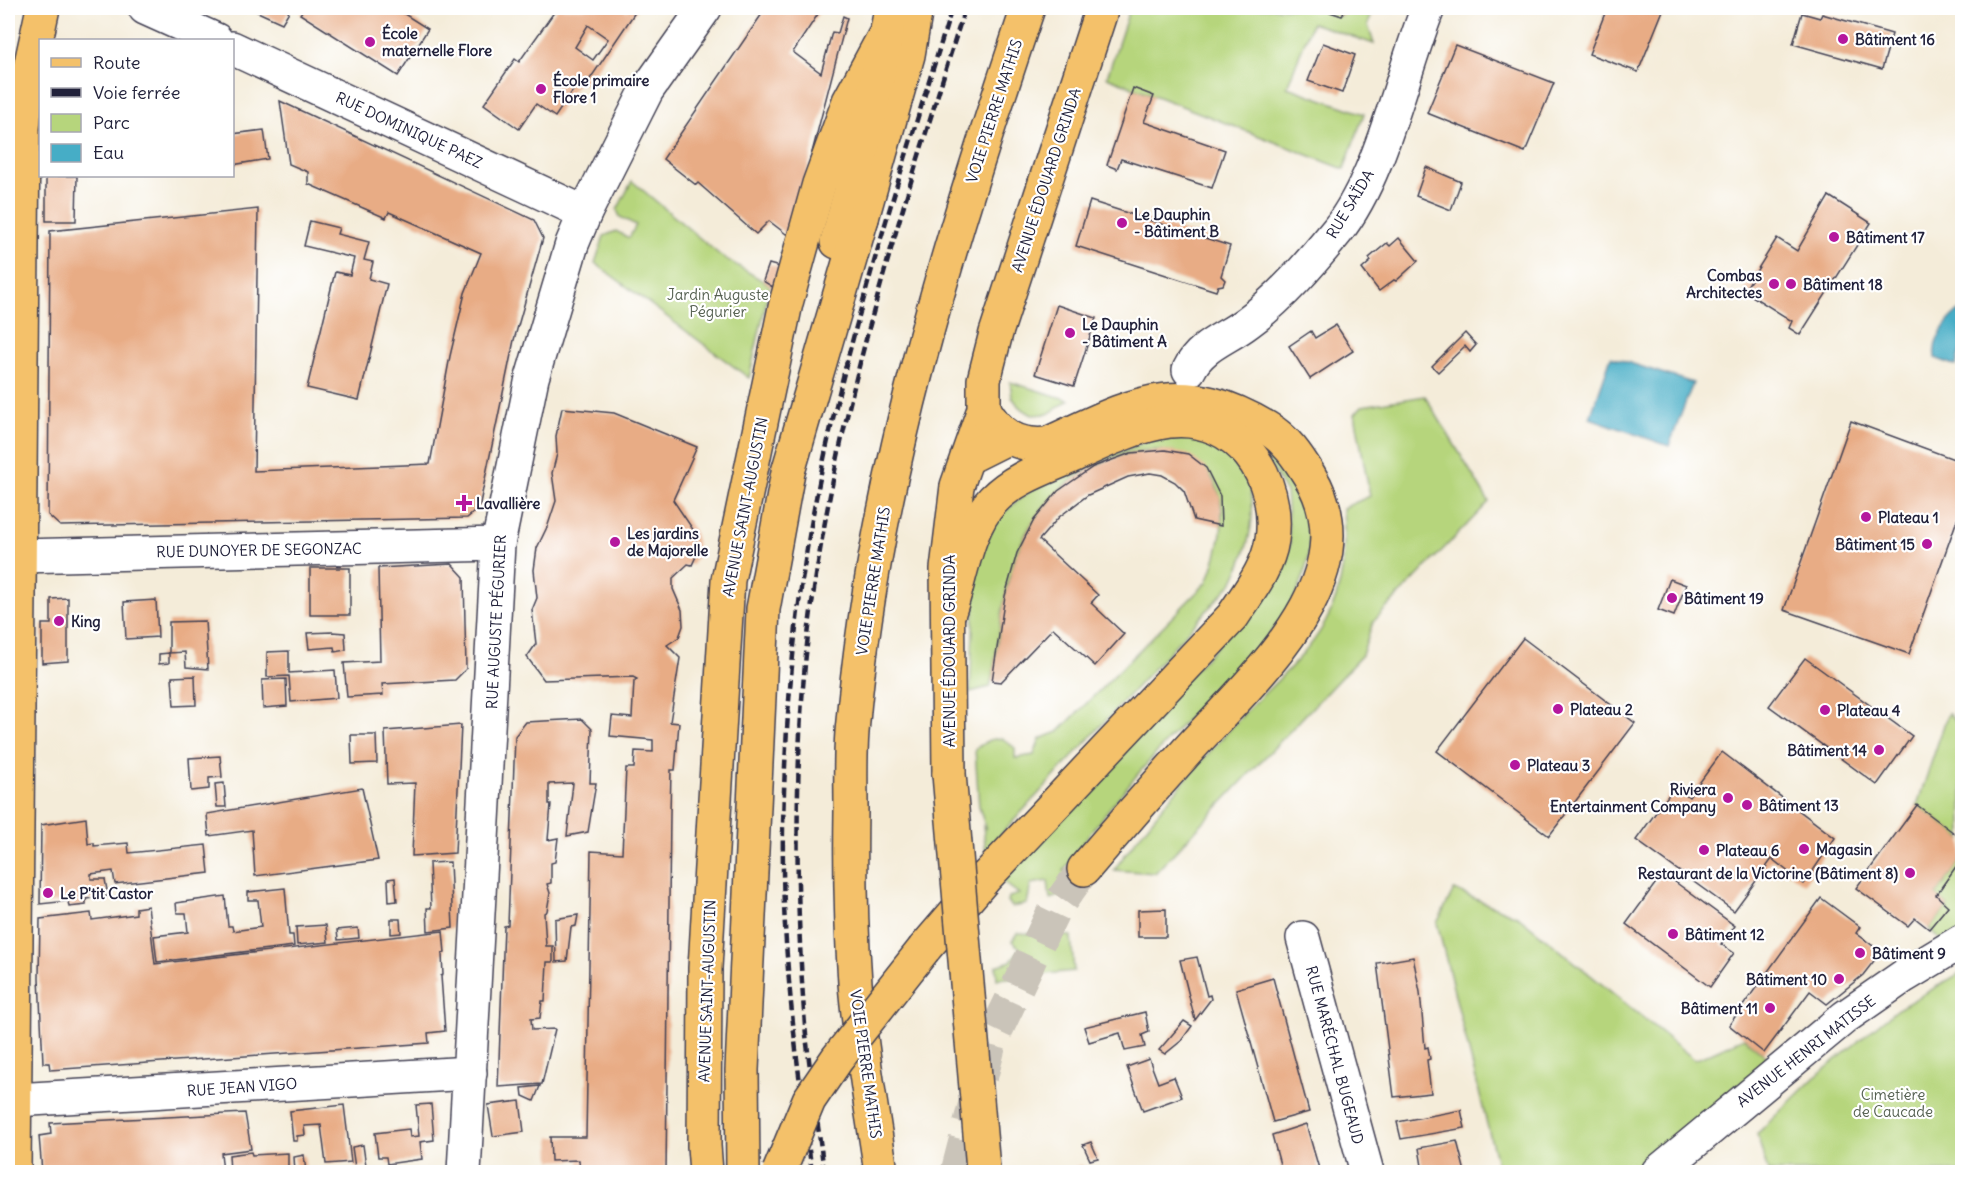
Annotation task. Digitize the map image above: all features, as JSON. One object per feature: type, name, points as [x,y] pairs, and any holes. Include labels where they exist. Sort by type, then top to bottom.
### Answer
[{"type":"main road","points":[[14,1173],[14,556],[23,129],[28,77],[43,8]]},
{"type":"main road","points":[[743,1173],[742,1070],[762,609],[788,472],[908,55],[916,8]]},
{"type":"main road","name":"VOIE PIERRE MATHIS","points":[[881,1173],[855,987],[850,898],[852,734],[865,616],[880,526],[904,414],[935,297],[1029,8]]},
{"type":"main road","name":"AVENUE ÉDOUARD GRINDA","points":[[983,1171],[949,774],[947,569],[957,486],[984,409],[984,380],[996,333],[1102,8]]},
{"type":"main road","points":[[788,472],[794,395],[864,141],[889,19]]},
{"type":"main road","name":"AVENUE SAINT-AUGUSTIN","points":[[706,1173],[704,1146],[705,968],[728,580],[786,303],[819,184],[849,100],[889,19]]},
{"type":"main road","points":[[984,409],[993,424],[1007,438],[1024,443],[1047,444],[1115,412],[1149,401],[1177,398],[1212,402],[1248,417],[1272,431],[1295,452],[1320,492],[1328,532],[1322,571],[1302,617],[1271,659],[1084,869]]},
{"type":"main road","points":[[779,1173],[809,1100],[837,1059],[924,949],[985,878],[1233,616],[1260,575],[1272,542],[1274,507],[1268,481],[1253,459],[1230,435],[1198,424],[1172,421],[1128,431],[1026,477],[993,500],[972,531],[949,612]]},
{"type":"main road","points":[[967,458],[1007,438]]},
{"type":"street","points":[[146,8],[214,39]]},
{"type":"street","name":"RUE AUGUSTE PÉGURIER","points":[[464,1173],[498,544],[532,378],[572,244],[585,213],[647,90],[705,8]]},
{"type":"street","name":"RUE SAÏDA","points":[[1189,370],[1196,355],[1247,322],[1292,284],[1339,229],[1371,172],[1418,12]]},
{"type":"street","name":"RUE DOMINIQUE PAEZ","points":[[234,49],[585,213]]},
{"type":"street","name":"RUE DUNOYER DE SEGONZAC","points":[[14,556],[498,544]]},
{"type":"street","name":"RUE MARÉCHAL BUGEAUD","points":[[1303,938],[1367,1173]]},
{"type":"street","name":"AVENUE HENRI MATISSE","points":[[1658,1173],[1845,1017],[1904,976],[1962,941]]},
{"type":"street","name":"RUE JEAN VIGO","points":[[15,1100],[470,1073]]},
{"type":"green space","points":[[1130,8],[1317,8],[1342,16],[1345,8],[1374,8],[1368,25],[1374,44],[1312,23],[1287,87],[1364,114],[1344,169],[1107,77]]},
{"type":"green space","name":"Jardin Auguste Pégurier","points":[[632,181],[721,256],[770,285],[749,378],[595,263],[604,236],[616,231],[629,238],[636,225],[620,217],[617,210]]},
{"type":"green space","points":[[1010,382],[1069,400],[1048,414],[1032,415],[1019,407],[1012,397]]},
{"type":"green space","points":[[1425,396],[1489,502],[1373,622],[1362,655],[1155,873],[1114,870],[1176,791],[1243,715],[1308,648],[1325,623],[1337,595],[1343,567],[1343,508],[1370,496],[1355,414],[1362,406]]},
{"type":"green space","points":[[1175,431],[1207,439],[1223,447],[1237,461],[1246,477],[1251,494],[1250,530],[1246,549],[1232,583],[996,840],[1019,862],[1080,792],[1273,586],[1290,545],[1286,493],[1258,444],[1265,444],[1287,467],[1302,492],[1309,526],[1308,555],[1302,581],[1291,604],[1276,626],[1146,764],[1094,828],[1064,871],[1096,870],[1096,882],[1050,899],[1048,881],[1031,884],[1027,904],[1012,907],[1008,901],[1009,897],[1019,894],[999,879],[989,880],[983,826],[986,829],[979,807],[975,749],[989,740],[1002,738],[1015,748],[1015,758],[1034,755],[1040,739],[1058,732],[1207,582],[1221,529],[1218,489],[1199,464],[1171,452],[1136,452],[1099,463],[1064,486],[1034,520],[1015,559],[1004,601],[990,687],[970,692],[976,568],[996,519],[1041,481]]},
{"type":"green space","points":[[1948,713],[1962,727],[1962,839],[1917,805]]},
{"type":"green space","points":[[1962,858],[1962,932],[1942,941],[1929,929],[1948,906],[1936,895]]},
{"type":"green space","points":[[1454,890],[1519,917],[1695,1060],[1744,1038],[1773,1062],[1634,1172],[1499,1172],[1437,923]]},
{"type":"green space","points":[[1017,933],[1071,936],[1074,971],[997,979],[996,966],[1011,961],[1020,948],[1012,941]]},
{"type":"green space","name":"Cimetière de Caucade","points":[[1962,972],[1962,1172],[1768,1172],[1757,1134],[1813,1079],[1896,1010]]},
{"type":"water","points":[[1959,311],[1962,312],[1962,344],[1956,366],[1935,358],[1935,352],[1941,332]]},
{"type":"water","points":[[1611,357],[1693,383],[1669,446],[1590,418]]},
{"type":"building","points":[[249,8],[291,8],[282,23]]},
{"type":"building","name":"École maternelle Flore","points":[[304,8],[395,8],[428,29],[398,76],[300,14]]},
{"type":"building","points":[[557,8],[621,8],[627,11],[629,8],[638,8],[586,85],[580,80],[555,117],[536,104],[519,129],[484,104],[515,59],[519,62]],"holes":[[[588,25],[608,39],[593,60],[575,47]]]},
{"type":"building","points":[[766,8],[822,8],[793,52],[821,73],[832,32],[838,33],[843,16],[847,18],[790,237],[769,221],[756,234],[698,183],[696,185],[663,159]]},
{"type":"building","points":[[1318,8],[1345,8],[1342,16]]},
{"type":"building","points":[[1607,8],[1664,8],[1638,72],[1589,54]]},
{"type":"building","name":"Bâtiment 16","points":[[1802,13],[1820,18],[1822,14],[1892,34],[1882,69],[1793,44]]},
{"type":"building","points":[[1323,43],[1355,55],[1342,93],[1308,81]]},
{"type":"building","points":[[1455,45],[1554,83],[1525,152],[1427,113]]},
{"type":"building","points":[[1133,88],[1154,96],[1144,122],[1225,150],[1212,188],[1121,159],[1117,169],[1107,165]]},
{"type":"building","points":[[280,101],[534,220],[543,238],[514,340],[479,508],[467,518],[60,526],[48,515],[50,231],[258,209],[254,471],[430,464],[450,356],[465,293],[481,253],[389,212],[386,218],[308,184],[308,172],[289,164]]},
{"type":"building","points":[[264,130],[268,159],[234,165],[234,134]]},
{"type":"building","points":[[1426,167],[1461,182],[1451,210],[1416,196]]},
{"type":"building","points":[[46,177],[77,177],[76,221],[46,221]]},
{"type":"building","points":[[1829,196],[1871,223],[1800,335],[1789,328],[1792,321],[1744,291],[1777,238],[1797,251]]},
{"type":"building","name":"Le Dauphin - Bâtiment B","points":[[1090,201],[1230,246],[1221,276],[1225,280],[1223,285],[1218,286],[1216,291],[1076,246]]},
{"type":"building","points":[[310,221],[339,228],[337,234],[369,242],[364,260],[373,262],[369,279],[387,284],[359,400],[307,388],[335,272],[350,275],[354,258],[304,246]]},
{"type":"building","points":[[1399,238],[1418,261],[1396,281],[1394,280],[1379,291],[1362,269],[1371,261],[1369,258],[1387,243],[1390,246]]},
{"type":"building","points":[[769,264],[783,268],[776,289],[763,281]]},
{"type":"building","name":"Le Dauphin - Bâtiment A","points":[[1057,305],[1096,318],[1074,386],[1035,374]]},
{"type":"building","points":[[1336,325],[1353,351],[1310,379],[1289,346],[1311,331],[1315,338]]},
{"type":"building","points":[[1465,333],[1476,345],[1470,352],[1465,346],[1438,372],[1432,366]]},
{"type":"building","points":[[562,408],[614,413],[697,447],[673,500],[694,531],[698,552],[692,565],[688,564],[673,578],[673,589],[682,610],[683,626],[679,637],[667,645],[680,658],[670,722],[679,723],[675,770],[671,770],[666,1172],[580,1172],[579,1160],[551,1161],[550,1137],[586,1137],[591,851],[622,853],[626,768],[634,768],[635,751],[653,752],[653,740],[610,736],[612,716],[632,718],[634,681],[637,679],[633,677],[544,680],[527,657],[536,644],[532,610],[537,598],[534,570],[537,548],[556,501],[552,473],[557,454],[556,436]]},
{"type":"building","points":[[1851,421],[1962,462],[1962,506],[1909,654],[1784,610]]},
{"type":"building","points":[[1165,450],[1188,454],[1206,468],[1220,496],[1221,526],[1194,520],[1184,491],[1175,482],[1162,475],[1150,473],[1128,477],[1088,495],[1059,517],[1039,540],[1098,595],[1091,603],[1124,634],[1095,666],[1053,628],[1001,682],[992,681],[1005,596],[1017,553],[1034,520],[1058,491],[1093,467],[1131,453]]},
{"type":"building","points":[[452,564],[464,577],[466,669],[455,680],[382,684],[383,695],[347,697],[344,663],[380,661],[378,568]]},
{"type":"building","points":[[310,568],[350,568],[350,615],[310,615]]},
{"type":"building","name":"Bâtiment 19","points":[[1670,579],[1686,585],[1674,616],[1658,610]]},
{"type":"building","points":[[68,598],[68,661],[42,663],[42,624],[51,624],[51,599]]},
{"type":"building","points":[[156,600],[158,637],[126,639],[124,602]]},
{"type":"building","points":[[205,621],[208,669],[186,667],[185,652],[169,653],[169,622]]},
{"type":"building","points":[[307,633],[345,633],[346,650],[335,652],[334,647],[309,649]]},
{"type":"building","points":[[1523,638],[1635,723],[1549,836],[1437,751]]},
{"type":"building","points":[[289,651],[289,673],[335,670],[337,698],[291,702],[289,676],[267,677],[267,652]]},
{"type":"building","points":[[169,653],[169,663],[159,664],[159,654]]},
{"type":"building","name":"Plateau 4","points":[[1805,658],[1912,736],[1877,785],[1769,706]]},
{"type":"building","points":[[195,676],[196,705],[174,706],[172,677]]},
{"type":"building","points":[[286,679],[287,706],[263,708],[262,680]]},
{"type":"building","points":[[582,719],[592,729],[590,783],[596,783],[588,832],[567,836],[573,783],[549,784],[549,804],[551,804],[548,840],[558,838],[555,862],[551,863],[551,883],[547,884],[550,893],[547,911],[544,913],[546,946],[553,946],[553,962],[547,962],[545,1001],[542,1001],[540,1018],[531,1019],[532,1030],[555,1029],[542,1084],[498,1087],[504,926],[508,925],[515,736],[526,722]]},
{"type":"building","points":[[461,725],[455,853],[412,856],[415,783],[387,784],[385,731]]},
{"type":"building","points":[[351,735],[376,735],[377,763],[352,764]]},
{"type":"building","points":[[1722,752],[1835,838],[1804,884],[1772,859],[1734,911],[1636,840],[1675,786],[1689,797]]},
{"type":"building","points":[[220,756],[222,777],[209,778],[209,789],[191,791],[189,758]]},
{"type":"building","points":[[224,783],[226,807],[217,807],[215,784]]},
{"type":"building","points":[[362,788],[378,860],[255,876],[252,830],[209,836],[207,814]]},
{"type":"building","name":"Restaurant de la Victorine (Bâtiment 8)","points":[[1917,805],[1962,839],[1962,858],[1936,895],[1948,906],[1929,929],[1915,918],[1908,926],[1856,888]]},
{"type":"building","points":[[86,818],[88,844],[94,843],[94,846],[128,843],[129,853],[206,845],[209,873],[115,884],[113,871],[91,874],[91,879],[105,879],[108,896],[86,899],[86,905],[69,907],[68,901],[40,904],[41,825]]},
{"type":"building","points":[[450,862],[453,928],[428,931],[427,908],[431,908],[429,863]]},
{"type":"building","name":"Bâtiment 12","points":[[1663,873],[1735,926],[1721,944],[1734,953],[1710,987],[1626,924]]},
{"type":"building","points":[[395,878],[397,901],[389,902],[388,879]]},
{"type":"building","points":[[285,888],[289,935],[293,935],[294,946],[157,962],[154,936],[188,932],[186,913],[177,913],[176,903],[225,896],[228,926],[232,926],[233,931],[261,927],[258,900],[248,900],[248,892]]},
{"type":"building","points":[[1821,898],[1860,927],[1856,933],[1881,952],[1863,975],[1827,1004],[1810,991],[1764,1053],[1729,1025]]},
{"type":"building","points":[[148,906],[155,964],[443,931],[445,953],[442,954],[443,975],[441,976],[445,1031],[428,1033],[429,1043],[50,1070],[49,1063],[43,1063],[39,978],[40,919],[91,913],[92,920],[136,914],[136,908]]},
{"type":"building","points":[[1166,909],[1166,937],[1138,937],[1138,910]]},
{"type":"building","points":[[578,915],[576,926],[571,927],[567,961],[556,962],[555,919]]},
{"type":"building","points":[[391,919],[400,919],[401,933],[391,934]]},
{"type":"building","points":[[326,925],[328,942],[297,945],[296,927]]},
{"type":"building","points":[[358,928],[359,938],[338,940],[337,930]]},
{"type":"building","points":[[1197,957],[1207,996],[1210,995],[1211,999],[1195,1020],[1180,960]]},
{"type":"building","points":[[1413,957],[1420,992],[1425,1048],[1428,1047],[1430,1059],[1427,1060],[1431,1093],[1394,1097],[1377,963]]},
{"type":"building","points":[[1273,978],[1309,1112],[1273,1122],[1236,989]]},
{"type":"building","points":[[1145,1012],[1149,1032],[1142,1035],[1145,1047],[1125,1051],[1120,1033],[1089,1042],[1084,1027]]},
{"type":"building","points":[[1184,1021],[1192,1026],[1181,1041],[1165,1054],[1159,1050]]},
{"type":"building","points":[[1149,1059],[1158,1083],[1174,1077],[1182,1097],[1143,1111],[1127,1067]]},
{"type":"building","points":[[540,1086],[534,1101],[523,1096],[522,1088]]},
{"type":"building","points":[[520,1101],[524,1132],[493,1136],[488,1105]]},
{"type":"building","points":[[431,1104],[434,1140],[420,1142],[422,1159],[387,1164],[386,1157],[378,1157],[375,1133],[409,1129],[410,1137],[419,1136],[416,1105]]},
{"type":"building","points":[[344,1105],[351,1162],[326,1164],[321,1125],[304,1126],[305,1135],[297,1136],[297,1141],[293,1141],[290,1111]]},
{"type":"building","points":[[1461,1110],[1465,1128],[1401,1139],[1397,1122]]},
{"type":"building","points":[[245,1113],[251,1149],[221,1153],[223,1172],[42,1172],[39,1136],[51,1134],[50,1123]]},
{"type":"building","points":[[1306,1124],[1320,1172],[1282,1172],[1272,1135]]},
{"type":"building","points":[[1457,1141],[1465,1172],[1423,1172],[1419,1148]]},
{"type":"building","points":[[1091,1142],[1098,1158],[1090,1160],[1083,1145]]},
{"type":"building","points":[[363,1145],[366,1166],[355,1168],[352,1147]]},
{"type":"building","points":[[251,1152],[252,1155],[288,1153],[288,1172],[230,1172],[229,1155]]},
{"type":"building","points":[[304,1155],[306,1172],[295,1172],[294,1157]]},
{"type":"building","points":[[1081,1165],[1085,1172],[1061,1172]]},
{"type":"tunnel","points":[[957,1172],[990,1044],[1053,912],[1084,869]]},
{"type":"railway","points":[[812,1172],[800,1086],[784,915],[783,828],[786,749],[796,630],[806,552],[841,385],[875,259],[952,8]]},
{"type":"railway","points":[[824,1172],[805,1025],[800,948],[799,754],[809,624],[840,445],[862,356],[885,268],[965,8]]},
{"type":"place","name":"Bâtiment 16","points":[[1843,39]]},
{"type":"place","name":"École maternelle Flore","points":[[370,42]]},
{"type":"place","name":"École primaire Flore 1","points":[[541,89]]},
{"type":"place","name":"Le Dauphin - Bâtiment B","points":[[1122,223]]},
{"type":"place","name":"Bâtiment 17","points":[[1834,237]]},
{"type":"place","name":"Combas Architectes","points":[[1774,284]]},
{"type":"place","name":"Bâtiment 18","points":[[1791,284]]},
{"type":"place","name":"Le Dauphin - Bâtiment A","points":[[1070,333]]},
{"type":"place","name":"Lavallière","points":[[464,503]]},
{"type":"place","name":"Plateau 1","points":[[1866,517]]},
{"type":"place","name":"Les jardins de Majorelle","points":[[615,542]]},
{"type":"place","name":"Bâtiment 15","points":[[1927,544]]},
{"type":"place","name":"Bâtiment 19","points":[[1672,598]]},
{"type":"place","name":"King","points":[[59,621]]},
{"type":"place","name":"Plateau 2","points":[[1558,709]]},
{"type":"place","name":"Plateau 4","points":[[1825,710]]},
{"type":"place","name":"Bâtiment 14","points":[[1879,750]]},
{"type":"place","name":"Plateau 3","points":[[1515,765]]},
{"type":"place","name":"Riviera Entertainment Company","points":[[1728,798]]},
{"type":"place","name":"Bâtiment 13","points":[[1747,805]]},
{"type":"place","name":"Magasin","points":[[1804,849]]},
{"type":"place","name":"Plateau 6","points":[[1704,850]]},
{"type":"place","name":"Restaurant de la Victorine (Bâtiment 8)","points":[[1910,873]]},
{"type":"place","name":"Le P'tit Castor","points":[[48,893]]},
{"type":"place","name":"Bâtiment 12","points":[[1673,934]]},
{"type":"place","name":"Bâtiment 9","points":[[1860,953]]},
{"type":"place","name":"Bâtiment 10","points":[[1839,979]]},
{"type":"place","name":"Bâtiment 11","points":[[1770,1008]]}]
